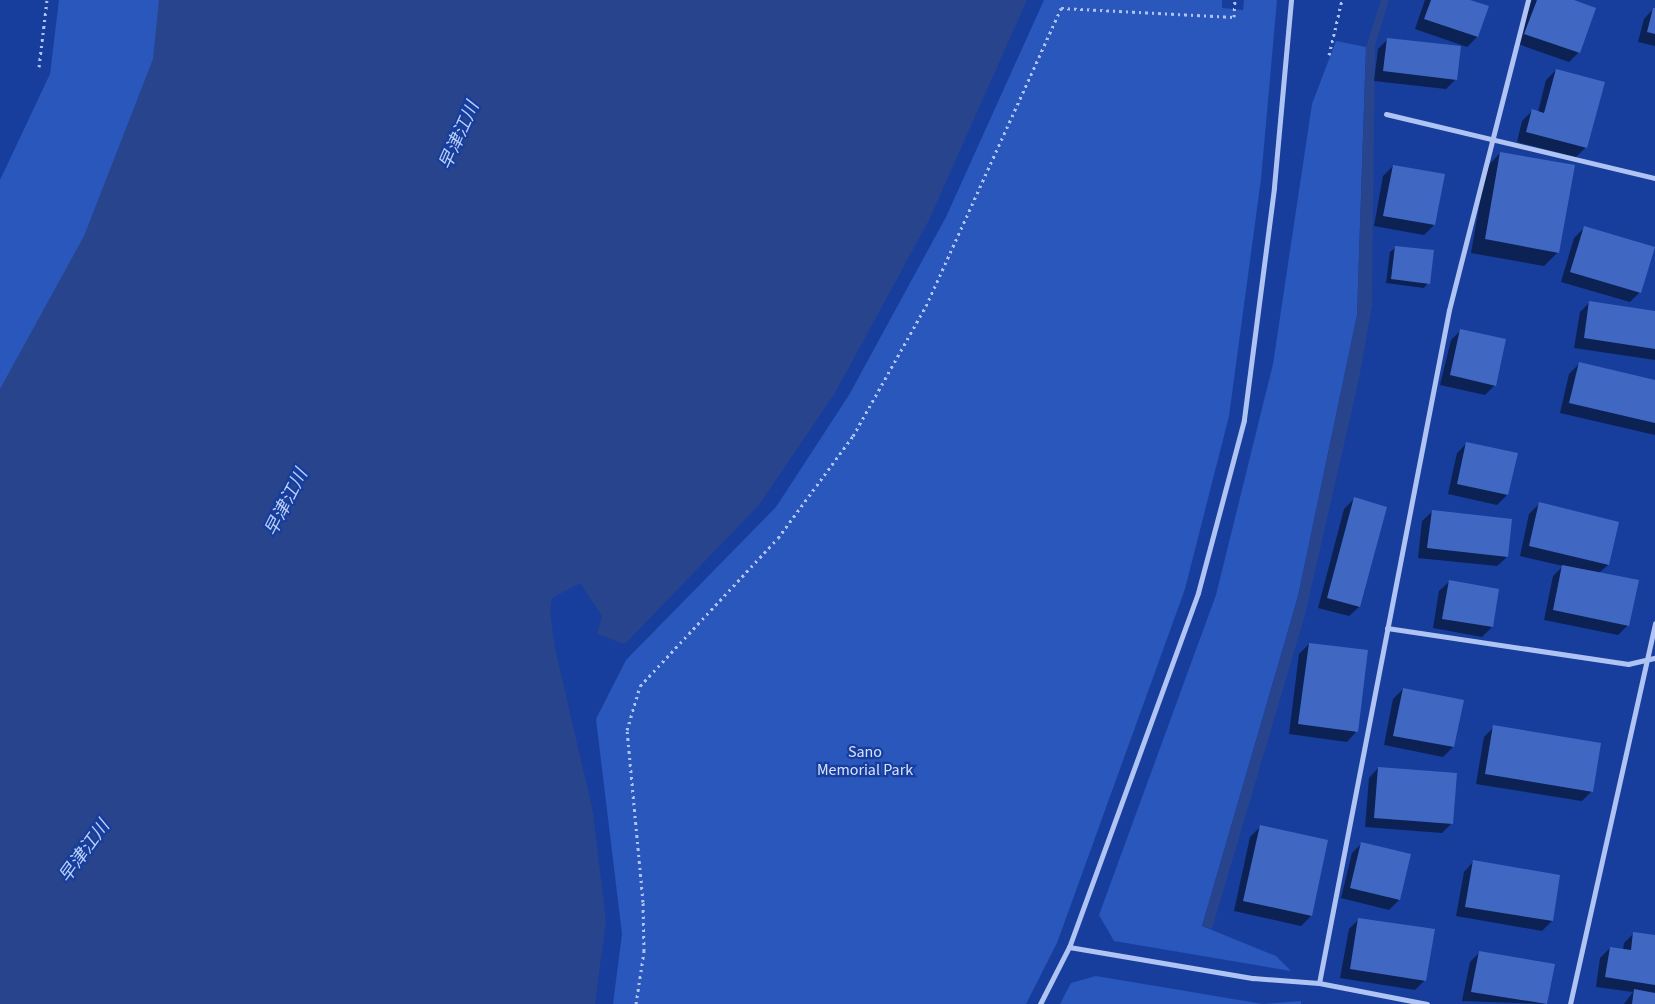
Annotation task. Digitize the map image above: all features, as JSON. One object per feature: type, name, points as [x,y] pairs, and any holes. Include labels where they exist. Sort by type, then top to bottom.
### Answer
[{"type":"street","points":[[1040,1004],[1069,947],[1198,593],[1244,420],[1274,188],[1291,0]]},
{"type":"street","points":[[1318,983],[1449,310],[1528,0]]},
{"type":"street","points":[[1386,114],[1655,178]]},
{"type":"street","points":[[1570,1004],[1655,623]]},
{"type":"street","points":[[1388,628],[1628,664],[1648,658],[1655,658]]},
{"type":"street","points":[[1069,947],[1253,978],[1318,983],[1427,1004]]},
{"type":"path","points":[[39,67],[47,0]]},
{"type":"path","points":[[636,1004],[644,951],[644,902],[628,730],[640,686],[778,538],[853,436],[926,306],[1061,8],[1234,17],[1235,0]]},
{"type":"path","points":[[1330,55],[1342,0]]},
{"type":"green space","points":[[59,0],[217,0],[0,538],[0,180],[50,74]]},
{"type":"green space","name":"Sano Memorial Park","points":[[1044,0],[1222,0],[1222,8],[1243,10],[1244,0],[1277,0],[1261,179],[1229,416],[1185,589],[1057,943],[1026,1004],[613,1004],[622,934],[596,719],[626,660],[776,507],[849,395],[946,217]]},
{"type":"green space","points":[[1336,41],[1366,47],[1357,315],[1298,596],[1202,926],[1276,956],[1291,971],[1114,941],[1099,915],[1216,595],[1273,364],[1312,104]]},
{"type":"green space","points":[[1096,976],[1263,1004],[1060,1004],[1071,983]]},
{"type":"green space","points":[[1301,1001],[1301,1004],[1263,1004]]},
{"type":"water","name":"早津江川","points":[[159,0],[1027,0],[929,220],[835,393],[759,505],[625,644],[597,634],[602,616],[580,583],[552,598],[550,611],[555,648],[593,812],[606,921],[595,1004],[0,1004],[0,389],[84,236],[153,59]]},
{"type":"water","points":[[1381,0],[1389,0],[1375,46],[1372,306],[1359,379],[1305,615],[1212,929],[1202,926],[1298,597],[1357,315],[1366,47]]},
{"type":"building","points":[[1431,0],[1470,0],[1489,6],[1478,37],[1424,19]]},
{"type":"building","points":[[1537,0],[1574,0],[1596,8],[1580,53],[1524,34]]},
{"type":"building","points":[[1653,8],[1655,8],[1655,34],[1647,32]]},
{"type":"building","points":[[1387,38],[1461,46],[1457,80],[1383,71]]},
{"type":"building","points":[[1556,69],[1605,82],[1587,148],[1526,132],[1532,109],[1544,113]]},
{"type":"building","points":[[1500,152],[1575,165],[1559,253],[1485,239]]},
{"type":"building","points":[[1393,165],[1445,174],[1435,225],[1383,216]]},
{"type":"building","points":[[1584,226],[1655,247],[1641,293],[1570,272]]},
{"type":"building","points":[[1395,246],[1434,250],[1430,284],[1391,279]]},
{"type":"building","points":[[1589,301],[1655,311],[1655,349],[1584,338]]},
{"type":"building","points":[[1460,329],[1506,339],[1496,386],[1450,375]]},
{"type":"building","points":[[1579,362],[1655,380],[1655,423],[1569,403]]},
{"type":"building","points":[[1466,442],[1518,453],[1508,495],[1457,484]]},
{"type":"building","points":[[1354,497],[1387,507],[1360,607],[1327,598]]},
{"type":"building","points":[[1539,502],[1619,522],[1609,565],[1529,546]]},
{"type":"building","points":[[1432,510],[1512,519],[1508,557],[1427,548]]},
{"type":"building","points":[[1562,565],[1639,580],[1629,626],[1553,610]]},
{"type":"building","points":[[1449,580],[1499,589],[1493,627],[1442,619]]},
{"type":"building","points":[[1309,643],[1368,650],[1358,732],[1298,724]]},
{"type":"building","points":[[1403,688],[1464,700],[1454,747],[1393,736]]},
{"type":"building","points":[[1493,725],[1601,743],[1593,792],[1485,774]]},
{"type":"building","points":[[1378,767],[1457,773],[1453,824],[1374,818]]},
{"type":"building","points":[[1260,825],[1328,840],[1312,916],[1243,901]]},
{"type":"building","points":[[1361,842],[1411,854],[1400,900],[1350,888]]},
{"type":"building","points":[[1473,860],[1560,875],[1553,921],[1465,907]]},
{"type":"building","points":[[1358,918],[1435,929],[1426,981],[1350,969]]},
{"type":"building","points":[[1633,932],[1655,935],[1655,985],[1605,977],[1610,947],[1631,950]]},
{"type":"building","points":[[1479,951],[1555,964],[1547,1004],[1471,992]]},
{"type":"building","points":[[1634,989],[1655,993],[1655,1004],[1632,1004]]}]
